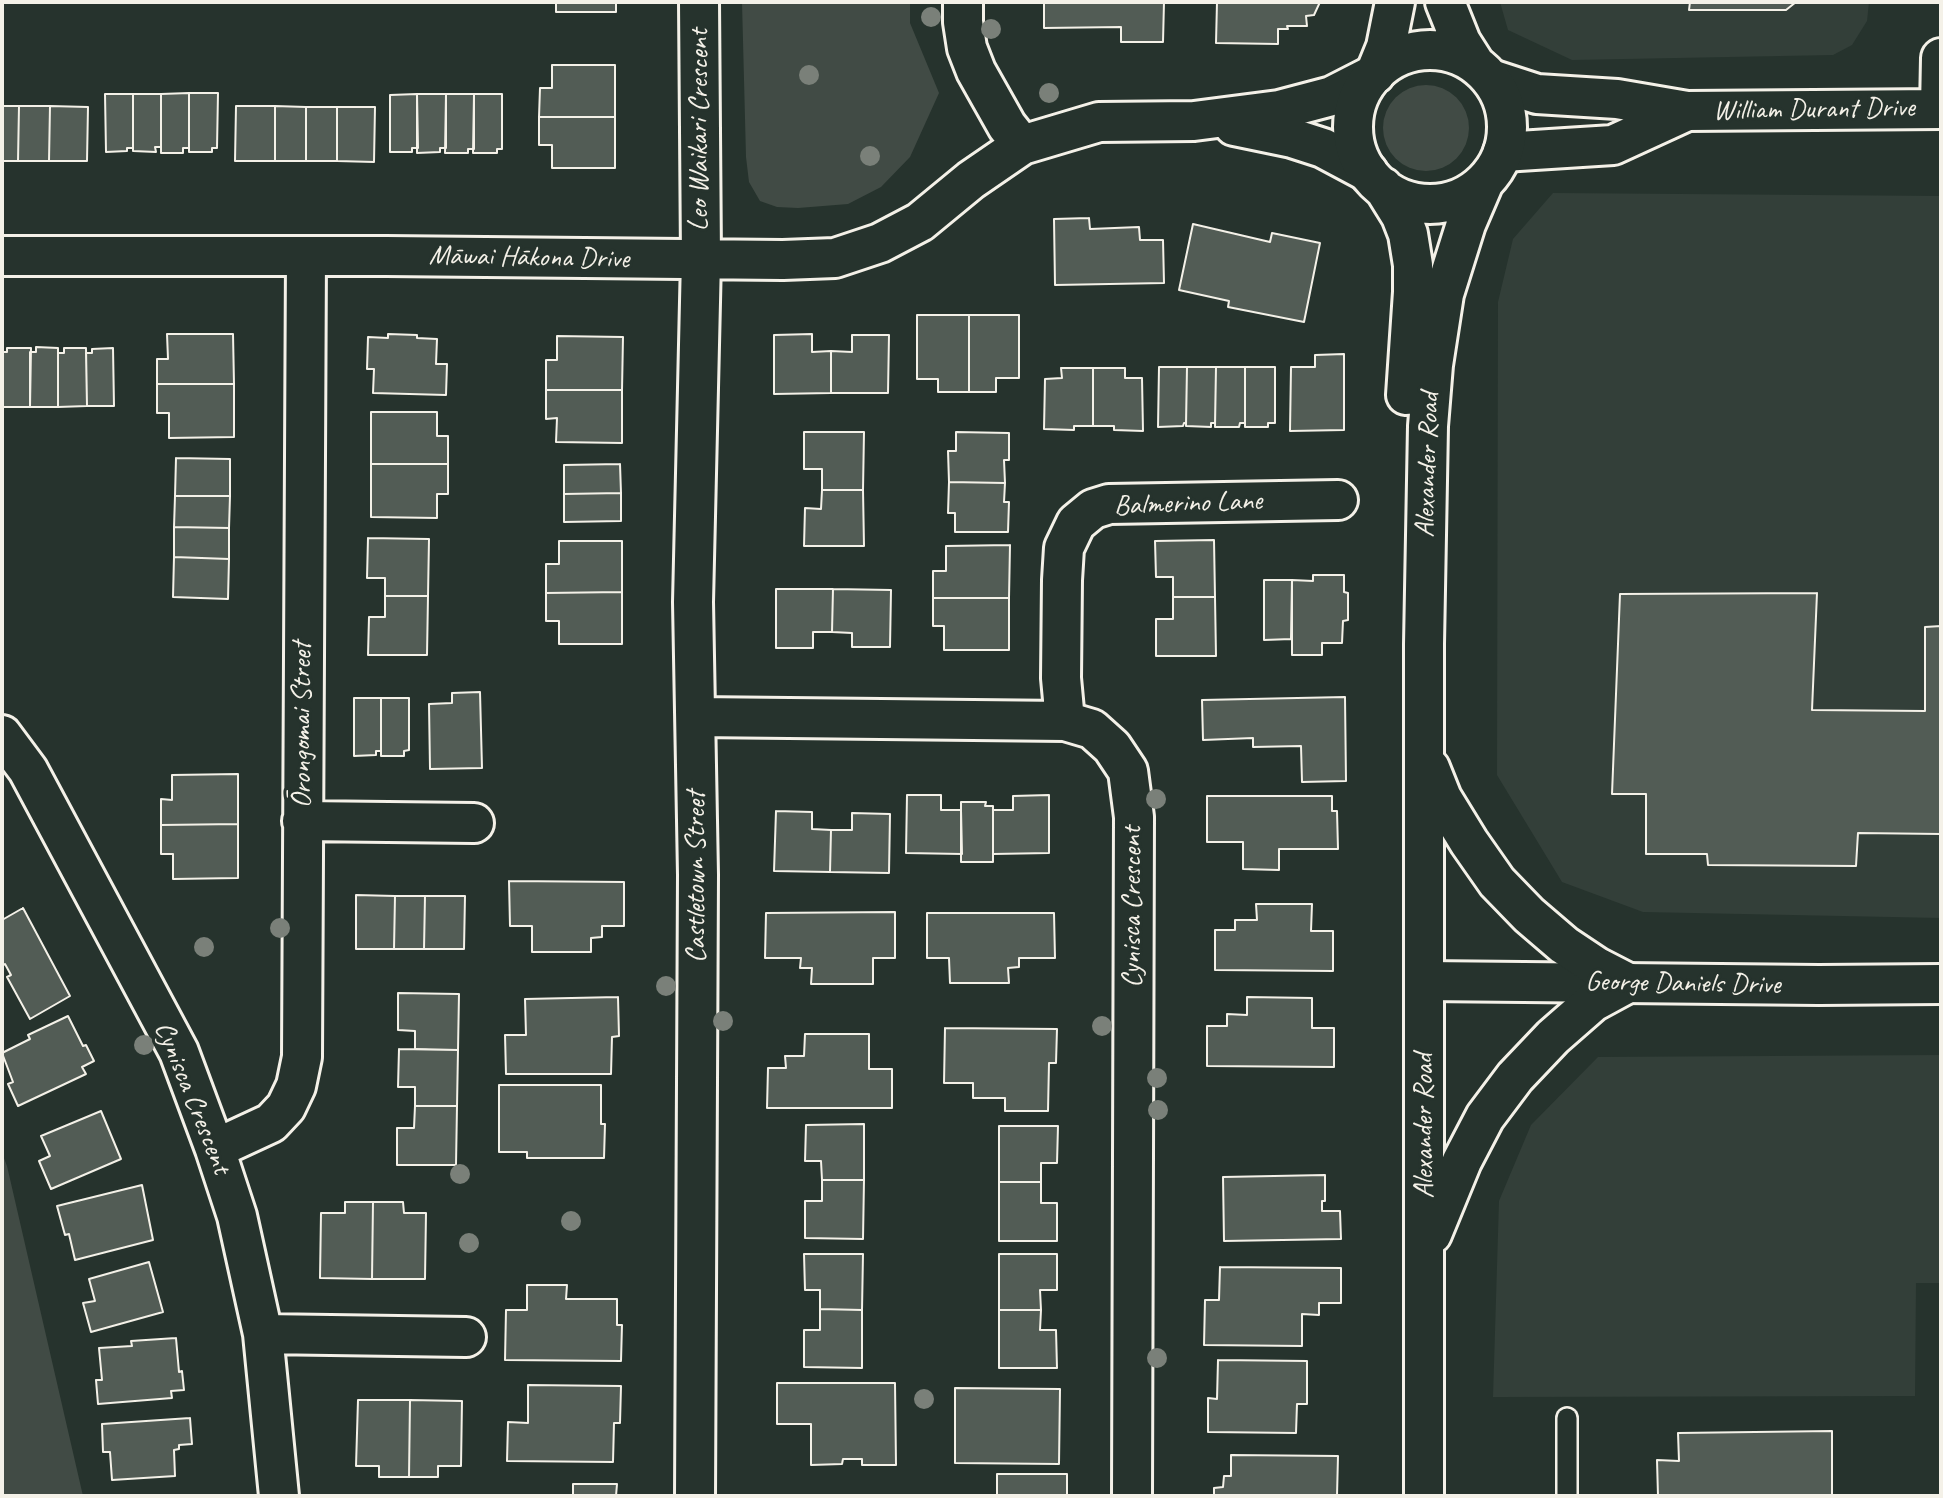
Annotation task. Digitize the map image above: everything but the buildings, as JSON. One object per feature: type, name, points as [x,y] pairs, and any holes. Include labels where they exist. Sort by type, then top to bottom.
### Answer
[{"type":"street","name":"Leo Waikari Crescent","points":[[699,2],[701,258]]},
{"type":"street","points":[[963,2],[967,48],[976,71],[1007,126],[1022,145]]},
{"type":"street","name":"Alexander Road","points":[[1376,74],[1386,47],[1395,2]]},
{"type":"street","name":"Alexander Road","points":[[1424,1496],[1425,520],[1428,426],[1433,365],[1444,294],[1466,224],[1493,167],[1507,127],[1503,102],[1461,42],[1446,2]]},
{"type":"street","name":"Alexander Road","points":[[1426,757],[1405,520],[1406,379],[1413,265],[1408,234],[1401,216],[1358,153],[1353,132],[1355,111],[1362,91],[1392,60],[1413,52],[1434,50],[1456,54],[1483,72]]},
{"type":"street","points":[[1941,58],[1941,109]]},
{"type":"street","name":"William Durant Drive","points":[[1483,72],[1537,94],[1617,99],[1687,111],[1941,109]]},
{"type":"street","name":"Māwai Hākona Drive","points":[[2,256],[783,260],[835,258],[880,243],[920,222],[971,180],[1022,145],[1060,132],[1099,122],[1194,121],[1305,105],[1376,74]]},
{"type":"street","name":"William Durant Drive","points":[[1493,167],[1614,145],[1687,111]]},
{"type":"street","name":"Māwai Hākona Drive","points":[[1194,121],[1260,130],[1324,148],[1375,180]]},
{"type":"street","points":[[1375,180],[1402,198],[1424,204],[1445,202],[1466,195],[1493,167]]},
{"type":"street","name":"Ōrongomai Street","points":[[215,1149],[271,1123],[286,1107],[296,1086],[302,1057],[306,256]]},
{"type":"street","name":"Castletown Street","points":[[695,1496],[697,717],[693,602],[701,258]]},
{"type":"street","name":"Balmerino Lane","points":[[1065,720],[1060,678],[1064,548],[1076,523],[1093,509],[1109,504],[1338,500]]},
{"type":"street","name":"Cynisca Crescent","points":[[697,717],[1065,720],[1092,729],[1112,747],[1128,771],[1133,802],[1132,1496]]},
{"type":"street","name":"Cynisca Crescent","points":[[2,735],[28,770],[179,1052],[215,1149],[237,1216],[263,1334],[279,1496]]},
{"type":"street","points":[[1426,757],[1442,798],[1468,842],[1497,882],[1529,915],[1564,945],[1628,983]]},
{"type":"street","points":[[302,821],[474,822]]},
{"type":"street","name":"George Daniels Drive","points":[[1425,981],[1941,984]]},
{"type":"street","points":[[1425,1252],[1462,1161],[1485,1117],[1514,1077],[1553,1037],[1593,1002],[1628,983]]},
{"type":"street","points":[[263,1334],[466,1337]]},
{"type":"lane","points":[[1567,1418],[1567,1496]]},
{"type":"shaded area","points":[[742,2],[910,2],[910,23],[939,93],[910,157],[881,187],[848,204],[798,208],[777,207],[760,201],[749,182],[746,157]]},
{"type":"shaded area","points":[[1500,2],[1869,2],[1867,21],[1852,45],[1833,55],[1572,60],[1508,30]]},
{"type":"shaded area","points":[[1426,85],[1450,92],[1462,104],[1469,128],[1462,152],[1450,164],[1426,171],[1402,164],[1390,152],[1383,128],[1390,104],[1402,92]]},
{"type":"shaded area","points":[[1553,193],[1941,196],[1941,918],[1643,912],[1562,882],[1497,775],[1498,302],[1513,239]]},
{"type":"shaded area","points":[[1941,1055],[1941,1283],[1916,1283],[1915,1396],[1493,1397],[1499,1201],[1531,1125],[1598,1057]]},
{"type":"shaded area","points":[[2,1153],[7,1166],[83,1496],[2,1496]]}]
